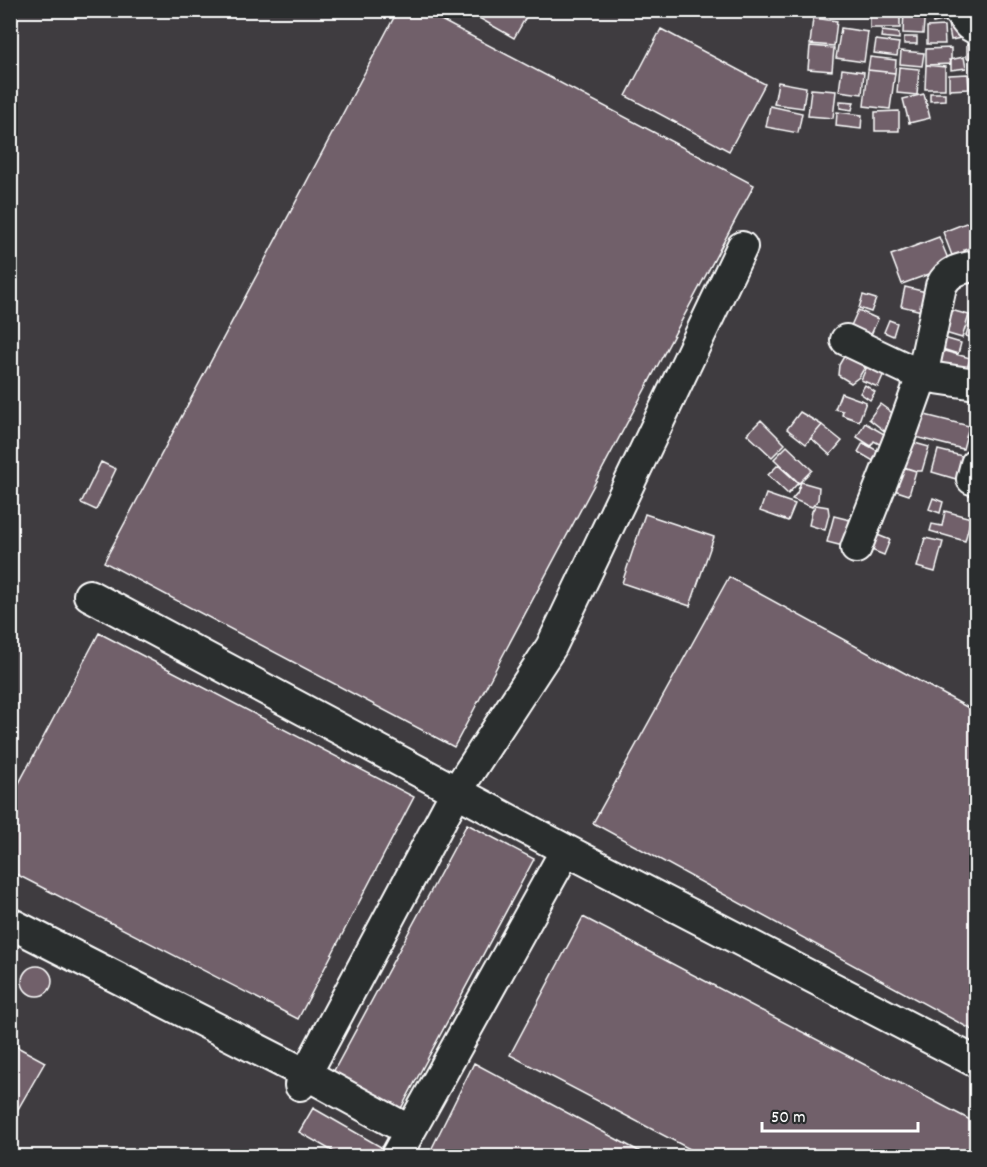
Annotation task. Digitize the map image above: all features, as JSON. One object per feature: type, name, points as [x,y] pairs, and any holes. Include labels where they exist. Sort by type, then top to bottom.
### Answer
[{"type":"street","points":[[957,10],[969,25],[976,29]]},
{"type":"street","points":[[303,1079],[456,792],[551,647],[742,247]]},
{"type":"street","points":[[856,548],[922,376],[940,286],[951,273],[976,266]]},
{"type":"street","points":[[846,340],[922,376],[976,384]]},
{"type":"street","points":[[89,595],[566,850],[976,1062]]},
{"type":"street","points":[[10,922],[303,1079],[403,1144],[566,850]]},
{"type":"building","points":[[398,10],[422,10],[754,185],[454,747],[104,562]]},
{"type":"building","points":[[465,10],[530,10],[514,38]]},
{"type":"building","points":[[870,10],[900,10],[900,28],[870,28]]},
{"type":"building","points":[[904,10],[925,10],[923,34],[903,33]]},
{"type":"building","points":[[930,10],[951,10],[952,19],[933,23]]},
{"type":"building","points":[[813,18],[837,21],[834,46],[810,44]]},
{"type":"building","points":[[963,22],[966,37],[951,40],[948,24]]},
{"type":"building","points":[[944,26],[945,44],[927,44],[927,27]]},
{"type":"building","points":[[841,28],[868,32],[864,62],[836,58]]},
{"type":"building","points":[[661,29],[765,84],[729,151],[626,96]]},
{"type":"building","points":[[882,31],[899,33],[899,39],[881,37]]},
{"type":"building","points":[[904,37],[917,37],[917,44],[904,44]]},
{"type":"building","points":[[876,40],[899,43],[897,56],[874,53]]},
{"type":"building","points":[[967,44],[976,45],[976,59],[967,58]]},
{"type":"building","points":[[810,46],[834,48],[832,71],[808,69]]},
{"type":"building","points":[[951,48],[951,64],[926,65],[926,49]]},
{"type":"building","points":[[901,51],[924,53],[922,66],[900,64]]},
{"type":"building","points":[[870,57],[896,60],[895,73],[868,70]]},
{"type":"building","points":[[964,57],[966,68],[951,70],[949,60]]},
{"type":"building","points":[[926,65],[945,67],[945,89],[925,89]]},
{"type":"building","points":[[899,67],[919,69],[917,95],[897,93]]},
{"type":"building","points":[[842,69],[864,72],[862,94],[839,91]]},
{"type":"building","points":[[868,70],[895,73],[890,109],[864,106]]},
{"type":"building","points":[[968,74],[969,89],[949,90],[949,75]]},
{"type":"building","points":[[778,82],[806,87],[803,108],[774,104]]},
{"type":"building","points":[[811,89],[836,91],[833,118],[808,116]]},
{"type":"building","points":[[930,93],[945,93],[945,100],[930,101]]},
{"type":"building","points":[[924,94],[930,118],[909,123],[903,99]]},
{"type":"building","points":[[840,101],[854,102],[852,110],[840,108]]},
{"type":"building","points":[[770,106],[802,113],[798,133],[766,127]]},
{"type":"building","points":[[899,111],[899,131],[875,131],[875,112]]},
{"type":"building","points":[[837,112],[862,115],[861,129],[836,126]]},
{"type":"building","points":[[976,219],[976,246],[964,250],[968,261],[956,266],[943,232]]},
{"type":"building","points":[[939,237],[951,266],[902,284],[891,255]]},
{"type":"building","points":[[905,287],[935,294],[930,313],[901,306]]},
{"type":"building","points":[[863,295],[876,299],[871,312],[859,308]]},
{"type":"building","points":[[973,308],[976,309],[976,339],[966,336]]},
{"type":"building","points":[[858,310],[878,319],[866,346],[846,337]]},
{"type":"building","points":[[951,310],[969,315],[962,338],[935,330],[949,317]]},
{"type":"building","points":[[889,320],[897,323],[893,336],[884,332]]},
{"type":"building","points":[[937,336],[961,343],[958,354],[933,346]]},
{"type":"building","points":[[850,346],[868,362],[859,377],[851,383],[838,375],[839,365]]},
{"type":"building","points":[[937,349],[970,358],[964,380],[932,366]]},
{"type":"building","points":[[868,364],[885,371],[878,387],[861,380]]},
{"type":"building","points":[[865,385],[875,392],[870,400],[860,393]]},
{"type":"building","points":[[841,393],[866,402],[859,421],[842,415],[843,411],[835,409]]},
{"type":"building","points":[[880,404],[902,420],[887,433],[869,419]]},
{"type":"building","points":[[800,412],[822,425],[806,444],[787,429]]},
{"type":"building","points":[[917,413],[969,426],[963,449],[911,436]]},
{"type":"building","points":[[761,420],[785,444],[772,457],[747,434]]},
{"type":"building","points":[[865,423],[891,438],[885,447],[874,441],[871,446],[857,437]]},
{"type":"building","points":[[822,425],[842,441],[830,455],[811,438]]},
{"type":"building","points":[[911,442],[929,447],[922,471],[904,467]]},
{"type":"building","points":[[863,443],[880,452],[875,462],[858,452]]},
{"type":"building","points":[[787,446],[812,470],[799,483],[774,459]]},
{"type":"building","points":[[938,450],[962,456],[956,479],[932,472]]},
{"type":"building","points":[[101,462],[116,469],[96,510],[81,503]]},
{"type":"building","points":[[778,465],[798,483],[788,494],[768,475]]},
{"type":"building","points":[[899,466],[916,471],[909,495],[885,487]]},
{"type":"building","points":[[801,482],[819,487],[818,500],[812,507],[792,499]]},
{"type":"building","points":[[766,494],[795,504],[788,521],[760,511]]},
{"type":"building","points":[[933,498],[943,502],[940,513],[929,509]]},
{"type":"building","points":[[816,505],[828,507],[829,514],[825,530],[809,525]]},
{"type":"building","points":[[945,511],[971,518],[965,541],[930,531],[932,524],[942,526]]},
{"type":"building","points":[[645,514],[714,537],[690,606],[622,583]]},
{"type":"building","points":[[834,516],[862,523],[851,548],[827,542]]},
{"type":"building","points":[[865,530],[890,540],[884,555],[859,545]]},
{"type":"building","points":[[925,538],[943,542],[935,572],[917,567]]},
{"type":"building","points":[[729,577],[976,712],[976,1032],[593,823]]},
{"type":"building","points":[[99,633],[414,797],[298,1019],[10,871],[10,800]]},
{"type":"building","points":[[467,824],[534,859],[398,1114],[330,1078]]},
{"type":"building","points":[[583,917],[976,1123],[976,1156],[703,1156],[510,1055]]},
{"type":"building","points":[[37,966],[48,970],[52,981],[48,992],[37,996],[26,992],[22,981],[26,970]]},
{"type":"building","points":[[10,1043],[45,1062],[10,1123]]},
{"type":"building","points":[[474,1063],[648,1156],[428,1156]]},
{"type":"building","points":[[313,1108],[381,1147],[376,1156],[341,1156],[299,1132]]}]
